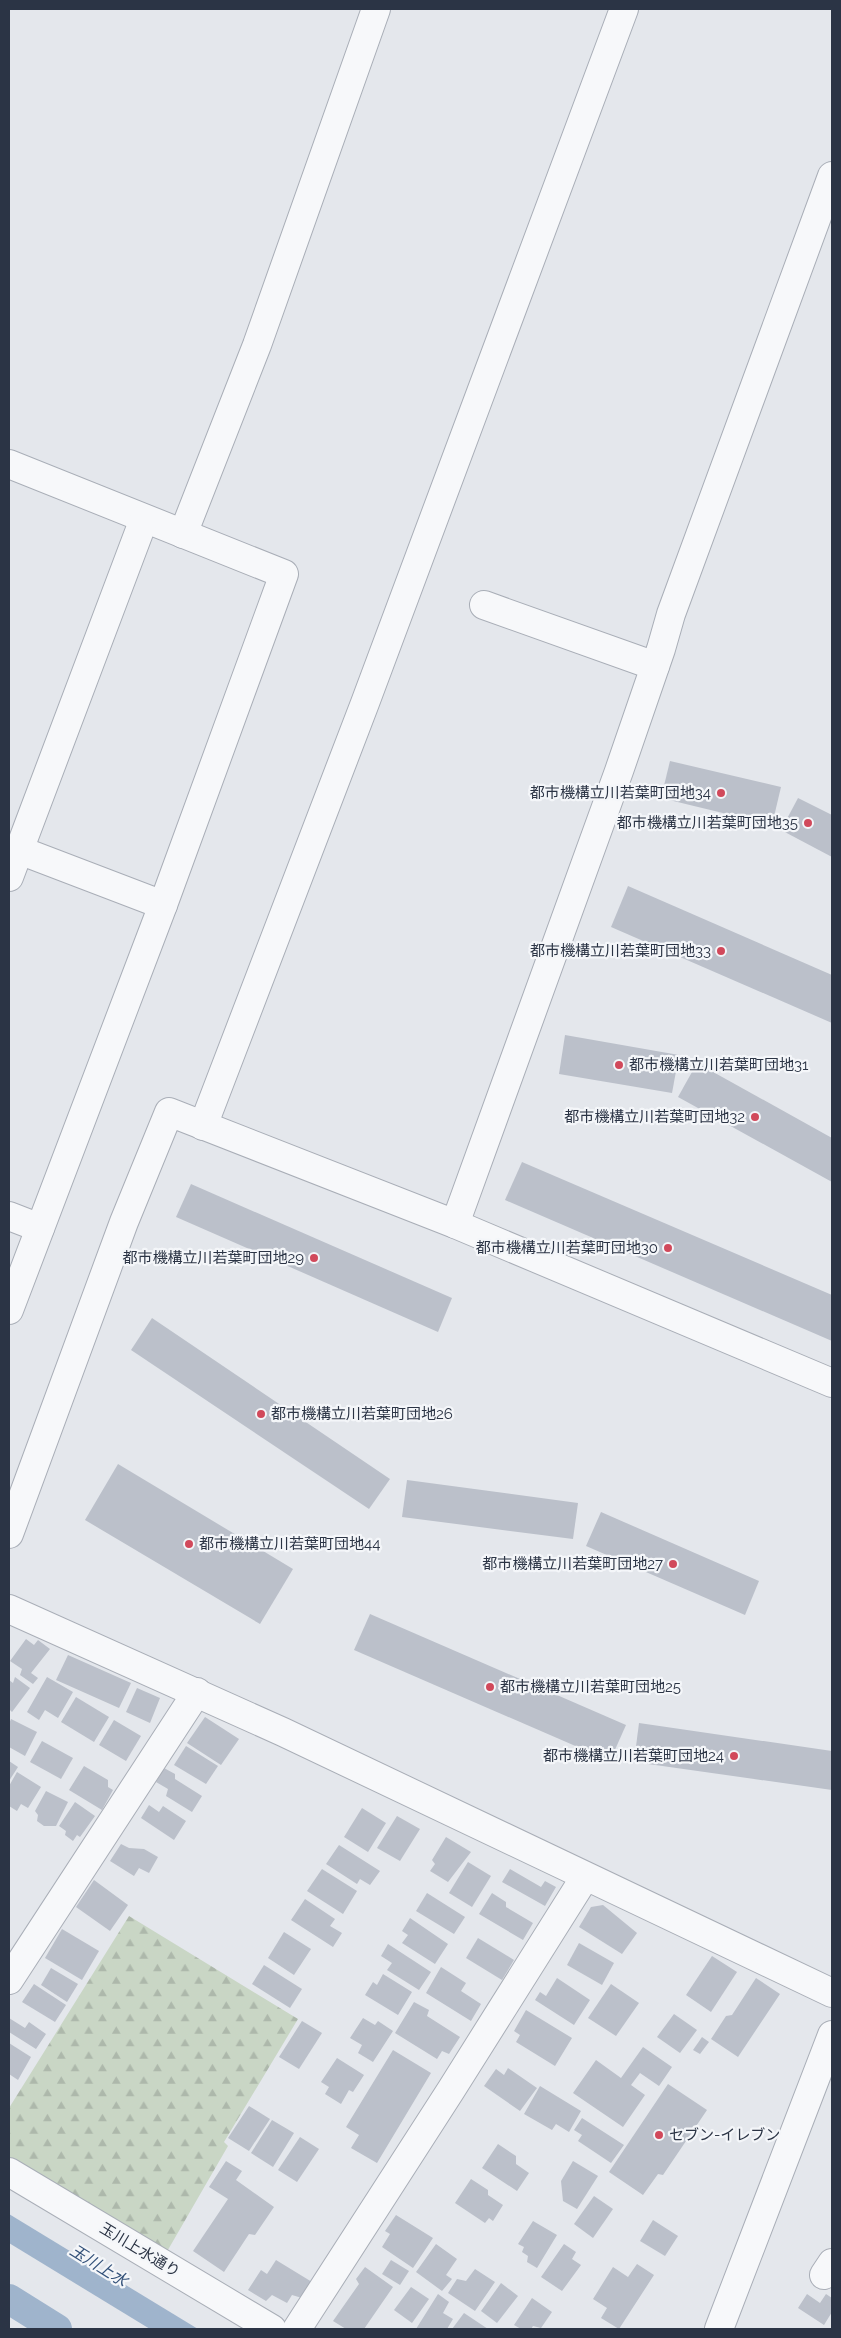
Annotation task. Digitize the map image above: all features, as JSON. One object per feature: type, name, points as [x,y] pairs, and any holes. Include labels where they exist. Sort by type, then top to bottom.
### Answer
[{"type":"street","points":[[183,534],[257,345],[376,9]]},
{"type":"street","points":[[203,1126],[368,694],[624,9]]},
{"type":"street","points":[[455,1224],[656,666],[671,614],[832,176]]},
{"type":"street","points":[[9,1310],[163,905],[284,574],[10,468]]},
{"type":"street","points":[[9,877],[144,519]]},
{"type":"street","points":[[484,606],[656,666]]},
{"type":"street","points":[[19,850],[163,905]]},
{"type":"street","points":[[9,1534],[124,1222],[169,1112],[455,1224],[832,1383]]},
{"type":"street","points":[[9,1216],[40,1228]]},
{"type":"street","points":[[9,1609],[197,1692],[832,1993]]},
{"type":"street","points":[[9,1980],[197,1692]]},
{"type":"street","points":[[297,2329],[585,1876]]},
{"type":"street","points":[[719,2329],[832,2035]]},
{"type":"street","name":"玉川上水通り","points":[[9,2172],[272,2329]]},
{"type":"green space","points":[[129,1916],[298,2019],[224,2142],[228,2146],[165,2255],[9,2160],[9,2108]]},
{"type":"water","points":[[9,2214],[198,2329],[150,2329],[9,2243]]},
{"type":"building","name":"都市機構立川若葉町団地34","points":[[670,761],[781,787],[772,825],[661,798]]},
{"type":"building","name":"都市機構立川若葉町団地35","points":[[798,798],[832,815],[832,857],[781,830]]},
{"type":"building","name":"都市機構立川若葉町団地33","points":[[628,886],[832,975],[832,1023],[611,927]]},
{"type":"building","name":"都市機構立川若葉町団地31","points":[[565,1035],[679,1055],[672,1093],[559,1074]]},
{"type":"building","name":"都市機構立川若葉町団地32","points":[[697,1063],[832,1138],[832,1182],[678,1097]]},
{"type":"building","name":"都市機構立川若葉町団地30","points":[[522,1162],[832,1295],[832,1341],[505,1200]]},
{"type":"building","name":"都市機構立川若葉町団地29","points":[[191,1184],[452,1298],[438,1332],[176,1217]]},
{"type":"building","name":"都市機構立川若葉町団地26","points":[[152,1318],[390,1479],[369,1509],[131,1350]]},
{"type":"building","name":"都市機構立川若葉町団地44","points":[[118,1464],[293,1569],[260,1624],[85,1520]]},
{"type":"building","name":"都市機構立川若葉町団地27","points":[[407,1480],[578,1503],[573,1539],[402,1517]]},
{"type":"building","name":"都市機構立川若葉町団地27","points":[[601,1512],[759,1581],[745,1615],[586,1546]]},
{"type":"building","name":"都市機構立川若葉町団地25","points":[[370,1614],[626,1725],[610,1761],[354,1650]]},
{"type":"building","points":[[26,1639],[34,1645],[38,1640],[50,1649],[31,1673],[38,1678],[33,1684],[20,1675],[22,1669],[10,1661]]},
{"type":"building","points":[[68,1655],[131,1683],[119,1708],[56,1680]]},
{"type":"building","points":[[15,1677],[30,1688],[12,1712],[9,1709],[9,1680],[13,1683]]},
{"type":"building","points":[[47,1677],[73,1692],[58,1718],[45,1710],[39,1720],[27,1712]]},
{"type":"building","points":[[137,1688],[160,1698],[150,1723],[126,1712]]},
{"type":"building","points":[[76,1697],[109,1717],[94,1742],[61,1722]]},
{"type":"building","points":[[205,1717],[239,1739],[221,1765],[187,1743]]},
{"type":"building","points":[[11,1719],[37,1732],[25,1756],[9,1747],[9,1724]]},
{"type":"building","points":[[114,1720],[141,1736],[126,1761],[99,1745]]},
{"type":"building","name":"都市機構立川若葉町団地24","points":[[639,1723],[832,1751],[832,1790],[634,1762]]},
{"type":"building","points":[[42,1741],[73,1758],[61,1779],[30,1762]]},
{"type":"building","points":[[186,1746],[218,1766],[206,1784],[174,1765]]},
{"type":"building","points":[[9,1761],[18,1767],[9,1781]]},
{"type":"building","points":[[84,1766],[108,1780],[108,1787],[113,1790],[102,1810],[69,1790]]},
{"type":"building","points":[[164,1768],[175,1774],[175,1779],[202,1796],[192,1812],[166,1796],[168,1789],[156,1782]]},
{"type":"building","points":[[17,1772],[41,1787],[28,1808],[21,1804],[17,1811],[9,1806],[9,1786]]},
{"type":"building","points":[[46,1791],[68,1802],[56,1826],[44,1826],[37,1821],[38,1815],[35,1811]]},
{"type":"building","points":[[75,1802],[95,1816],[80,1837],[77,1835],[73,1841],[65,1835],[66,1831],[59,1826]]},
{"type":"building","points":[[149,1805],[159,1812],[163,1806],[186,1821],[174,1840],[141,1818]]},
{"type":"building","points":[[362,1808],[386,1823],[368,1852],[344,1837]]},
{"type":"building","points":[[397,1816],[420,1829],[400,1861],[377,1848]]},
{"type":"building","points":[[446,1837],[471,1852],[448,1882],[430,1871],[435,1864],[432,1860]]},
{"type":"building","points":[[121,1844],[129,1848],[144,1849],[158,1857],[149,1873],[139,1868],[134,1876],[110,1861]]},
{"type":"building","points":[[339,1845],[380,1871],[370,1885],[360,1879],[357,1884],[326,1864]]},
{"type":"building","points":[[468,1862],[491,1876],[472,1907],[449,1893]]},
{"type":"building","points":[[322,1869],[357,1891],[343,1914],[307,1891]]},
{"type":"building","points":[[510,1869],[541,1887],[545,1881],[556,1887],[545,1906],[502,1882]]},
{"type":"building","points":[[94,1880],[128,1905],[110,1931],[76,1907]]},
{"type":"building","points":[[427,1893],[465,1917],[454,1934],[416,1911]]},
{"type":"building","points":[[492,1893],[506,1902],[506,1907],[533,1923],[523,1940],[479,1914]]},
{"type":"building","points":[[305,1899],[335,1919],[330,1926],[342,1933],[333,1947],[291,1920]]},
{"type":"building","points":[[603,1905],[637,1933],[622,1954],[579,1927],[591,1907]]},
{"type":"building","points":[[410,1918],[448,1944],[435,1964],[402,1943],[408,1935],[402,1931]]},
{"type":"building","points":[[62,1929],[99,1951],[82,1980],[45,1958]]},
{"type":"building","points":[[284,1932],[311,1949],[294,1975],[268,1958]]},
{"type":"building","points":[[478,1938],[514,1960],[502,1980],[466,1958]]},
{"type":"building","points":[[579,1943],[614,1963],[602,1985],[567,1965]]},
{"type":"building","points":[[388,1944],[431,1972],[419,1990],[387,1970],[392,1963],[381,1956]]},
{"type":"building","points":[[712,1956],[737,1972],[711,2012],[686,1995]]},
{"type":"building","points":[[264,1965],[302,1989],[290,2008],[252,1984]]},
{"type":"building","points":[[441,1967],[466,1983],[461,1991],[481,2004],[471,2021],[426,1993]]},
{"type":"building","points":[[51,1968],[78,1984],[67,2002],[41,1985]]},
{"type":"building","points":[[383,1974],[412,1992],[398,2015],[365,1995],[373,1982],[377,1985]]},
{"type":"building","points":[[557,1978],[590,2000],[574,2025],[535,2000],[540,1992],[546,1996]]},
{"type":"building","points":[[756,1978],[780,1994],[738,2057],[711,2039],[726,2016],[732,2015]]},
{"type":"building","points":[[34,1984],[66,2005],[55,2022],[22,2002]]},
{"type":"building","points":[[611,1984],[639,2003],[616,2036],[588,2018]]},
{"type":"building","points":[[414,2002],[429,2010],[427,2016],[460,2037],[449,2054],[442,2051],[437,2059],[395,2033]]},
{"type":"building","points":[[526,2010],[572,2038],[555,2066],[516,2042],[520,2035],[514,2031]]},
{"type":"building","points":[[674,2014],[697,2030],[680,2053],[657,2037]]},
{"type":"building","points":[[9,2018],[25,2028],[29,2022],[46,2034],[36,2049],[9,2032]]},
{"type":"building","points":[[363,2018],[375,2025],[378,2021],[393,2031],[373,2062],[358,2053],[362,2045],[350,2038]]},
{"type":"building","points":[[302,2021],[322,2033],[299,2069],[279,2057]]},
{"type":"building","points":[[702,2037],[709,2042],[700,2054],[693,2050]]},
{"type":"building","points":[[9,2043],[31,2057],[18,2080],[9,2074]]},
{"type":"building","points":[[643,2047],[672,2067],[659,2086],[640,2073],[631,2085],[645,2095],[623,2127],[573,2093],[596,2060],[621,2078]]},
{"type":"building","points":[[393,2050],[431,2073],[377,2163],[351,2148],[359,2135],[346,2127]]},
{"type":"building","points":[[337,2058],[364,2075],[353,2092],[349,2090],[341,2104],[325,2094],[329,2087],[321,2082]]},
{"type":"building","points":[[508,2068],[537,2088],[520,2111],[484,2086],[496,2069],[504,2075]]},
{"type":"building","points":[[668,2084],[707,2110],[663,2175],[658,2174],[643,2195],[609,2172]]},
{"type":"building","points":[[540,2086],[581,2111],[569,2132],[556,2124],[552,2130],[524,2114]]},
{"type":"building","points":[[249,2106],[270,2119],[249,2151],[228,2138]]},
{"type":"building","points":[[582,2118],[624,2145],[611,2163],[578,2141],[582,2135],[574,2130]]},
{"type":"building","points":[[272,2120],[294,2133],[273,2167],[251,2153]]},
{"type":"building","points":[[300,2137],[319,2149],[297,2182],[278,2170]]},
{"type":"building","points":[[498,2144],[516,2156],[516,2164],[529,2173],[517,2191],[482,2168]]},
{"type":"building","points":[[226,2161],[242,2171],[236,2180],[274,2207],[255,2235],[249,2234],[224,2272],[193,2251],[228,2199],[209,2187]]},
{"type":"building","points":[[573,2161],[598,2176],[577,2209],[563,2201],[561,2181]]},
{"type":"building","points":[[471,2179],[488,2190],[488,2195],[503,2205],[493,2221],[489,2218],[485,2223],[455,2203]]},
{"type":"building","points":[[594,2196],[613,2209],[593,2238],[574,2224]]},
{"type":"building","points":[[396,2215],[433,2238],[413,2268],[382,2247],[390,2234],[385,2231]]},
{"type":"building","points":[[653,2220],[678,2236],[665,2256],[640,2241]]},
{"type":"building","points":[[533,2221],[557,2235],[537,2268],[527,2262],[528,2256],[522,2252],[524,2247],[518,2244]]},
{"type":"building","points":[[436,2244],[457,2259],[446,2275],[452,2279],[442,2291],[416,2272]]},
{"type":"building","points":[[564,2244],[576,2252],[572,2259],[581,2265],[562,2291],[541,2277]]},
{"type":"building","points":[[276,2260],[312,2282],[302,2298],[292,2295],[287,2303],[272,2295],[266,2301],[248,2290],[261,2270],[267,2274]]},
{"type":"building","points":[[391,2260],[409,2271],[400,2285],[382,2274]]},
{"type":"building","points":[[637,2264],[654,2275],[619,2329],[601,2318],[607,2308],[593,2299],[613,2267],[628,2277]]},
{"type":"building","points":[[365,2267],[393,2287],[364,2329],[346,2329],[333,2321],[359,2284],[356,2279]]},
{"type":"building","points":[[475,2269],[495,2282],[475,2311],[448,2293],[457,2279],[466,2281]]},
{"type":"building","points":[[501,2283],[518,2296],[497,2323],[481,2311]]},
{"type":"building","points":[[411,2287],[429,2299],[412,2323],[394,2310]]},
{"type":"building","points":[[438,2294],[449,2302],[443,2313],[453,2319],[447,2329],[416,2329]]},
{"type":"building","points":[[807,2294],[820,2303],[826,2294],[832,2298],[832,2312],[824,2325],[798,2308]]},
{"type":"building","points":[[532,2298],[552,2312],[541,2328],[533,2326],[531,2329],[521,2329],[514,2325]]},
{"type":"building","points":[[464,2313],[488,2329],[452,2329]]},
{"type":"waterway","points":[[9,2299],[57,2329]]},
{"type":"place","name":"都市機構立川若葉町団地34","points":[[721,793]]},
{"type":"place","name":"都市機構立川若葉町団地35","points":[[808,823]]},
{"type":"place","name":"都市機構立川若葉町団地33","points":[[721,951]]},
{"type":"place","name":"都市機構立川若葉町団地31","points":[[619,1065]]},
{"type":"place","name":"都市機構立川若葉町団地32","points":[[755,1117]]},
{"type":"place","name":"都市機構立川若葉町団地30","points":[[668,1248]]},
{"type":"place","name":"都市機構立川若葉町団地29","points":[[314,1258]]},
{"type":"place","name":"都市機構立川若葉町団地26","points":[[261,1414]]},
{"type":"place","name":"都市機構立川若葉町団地44","points":[[189,1544]]},
{"type":"place","name":"都市機構立川若葉町団地27","points":[[673,1564]]},
{"type":"place","name":"都市機構立川若葉町団地25","points":[[490,1687]]},
{"type":"place","name":"都市機構立川若葉町団地24","points":[[734,1756]]},
{"type":"place","name":"セブン-イレブン","points":[[659,2135]]},
{"type":"water label","name":"玉川上水","points":[[99,2265]]}]
